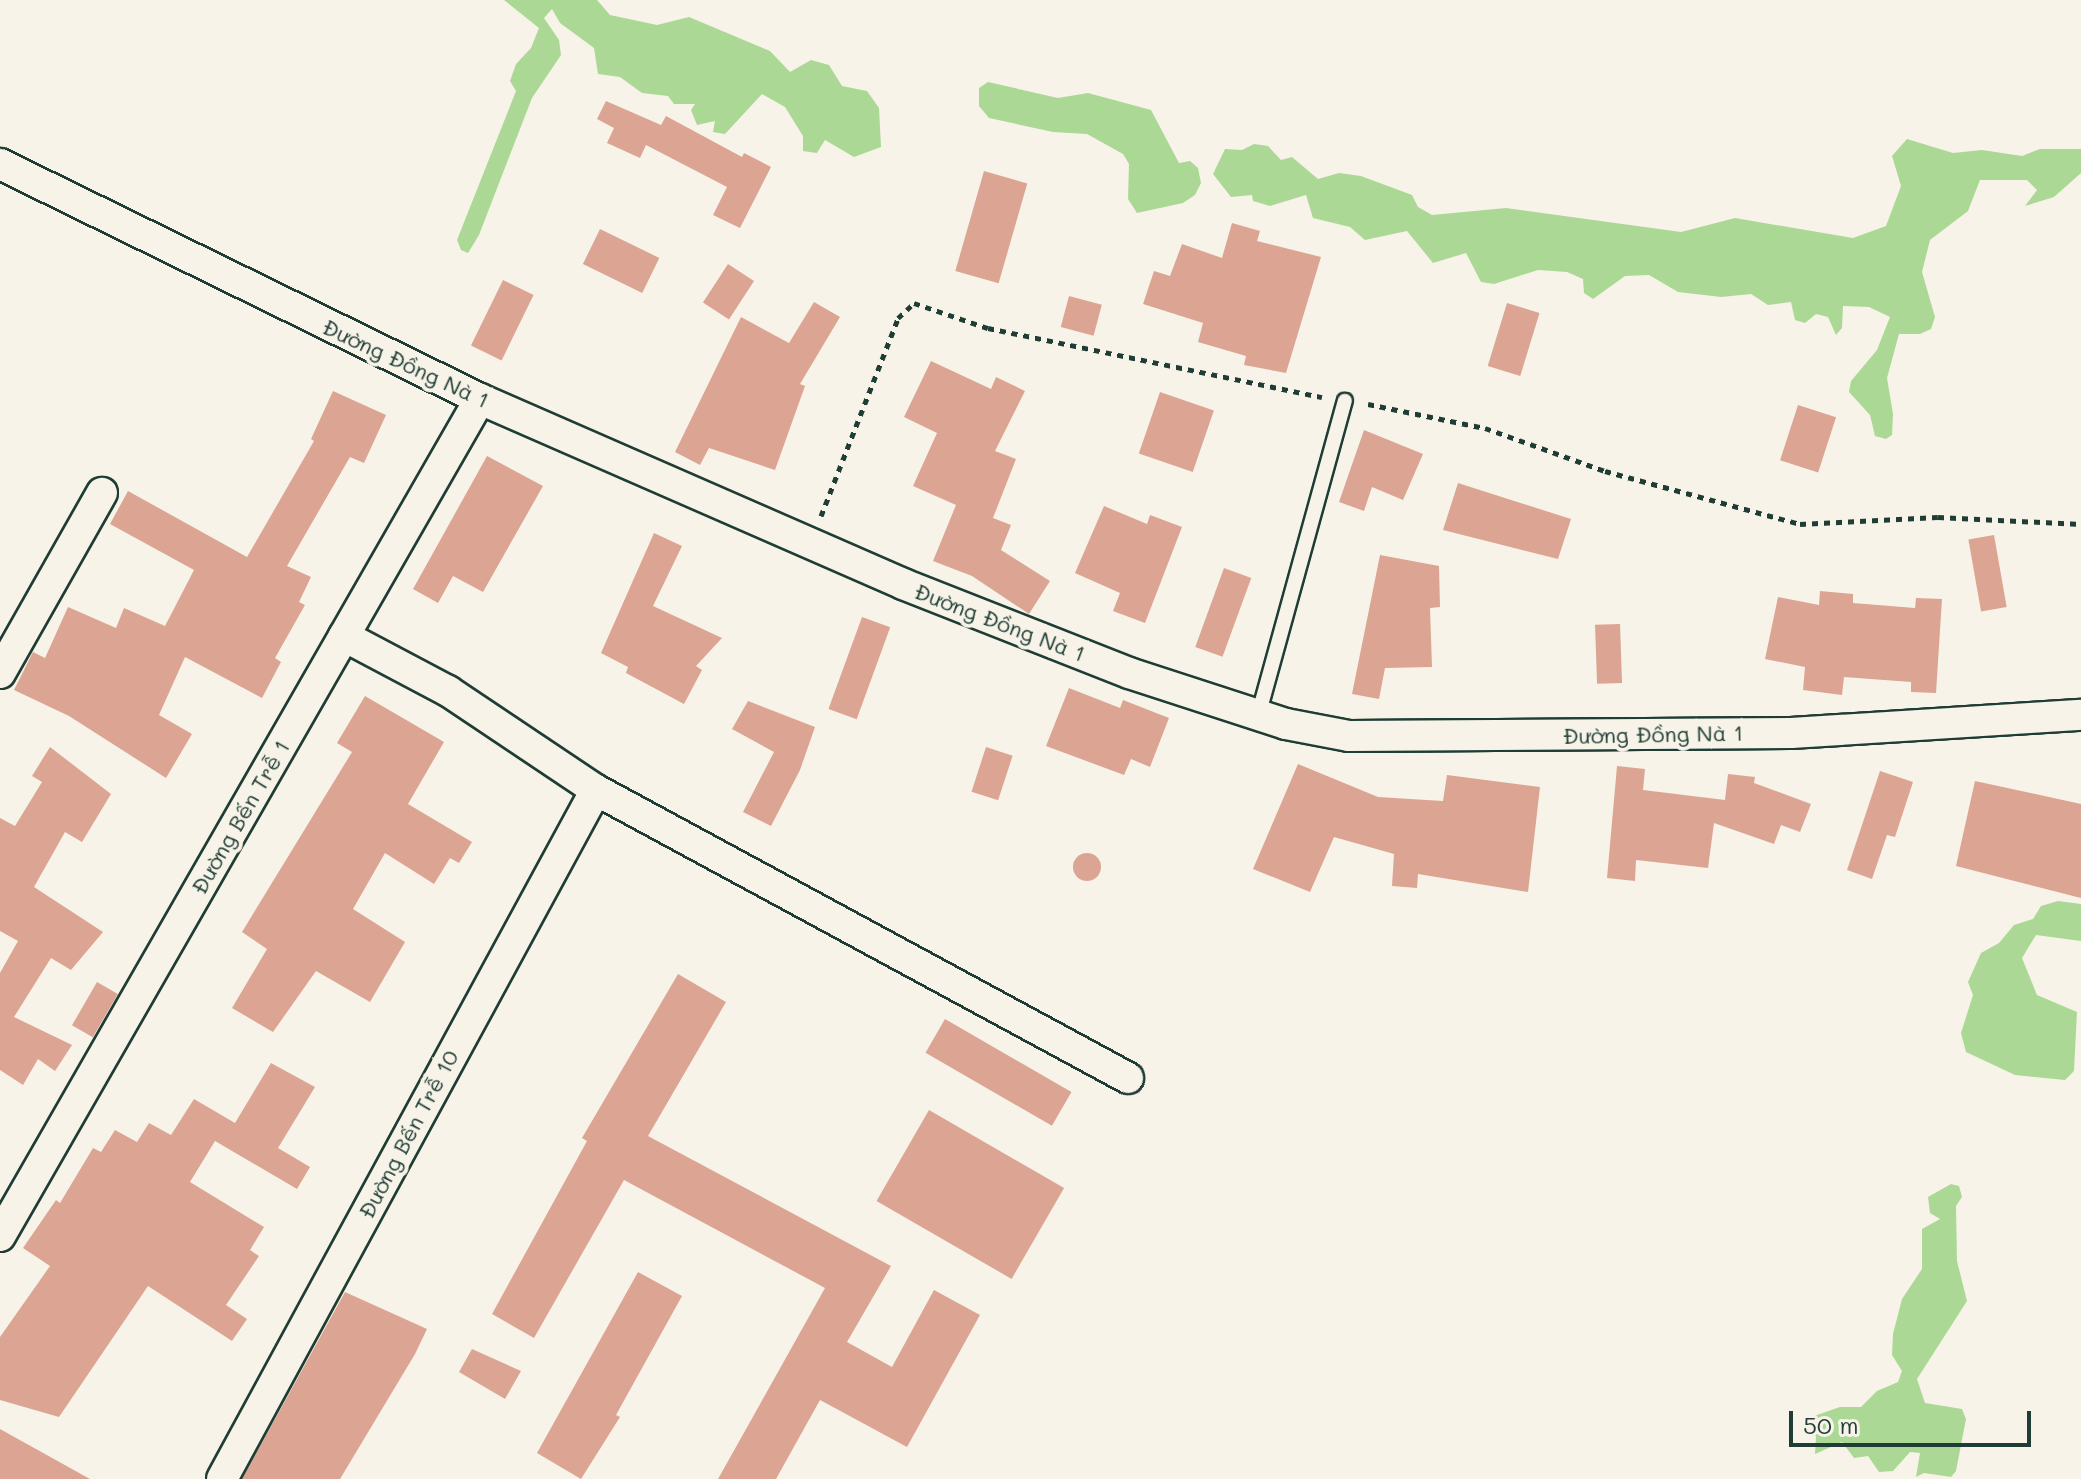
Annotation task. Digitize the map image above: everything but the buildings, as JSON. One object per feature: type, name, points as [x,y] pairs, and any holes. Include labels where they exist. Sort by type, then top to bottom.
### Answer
[{"type":"street","name":"Đường Đồng Nà 1","points":[[0,164],[480,399],[810,544],[1129,673],[1258,716],[1349,736],[1420,737],[1791,733],[2081,715]]},
{"type":"street","name":"Đường Bến Trễ 1","points":[[0,1236],[480,399]]},
{"type":"street","points":[[0,673],[102,493]]},
{"type":"street","points":[[344,636],[448,691],[596,790],[1128,1078]]},
{"type":"street","name":"Đường Bến Trễ 10","points":[[222,1479],[596,790]]},
{"type":"lane","points":[[1258,716],[1345,401]]},
{"type":"path","points":[[810,544],[898,318],[914,303],[988,328],[1485,428],[1605,471],[1800,524],[1938,517],[2081,524]]},
{"type":"green space","points":[[504,0],[597,0],[610,15],[657,25],[689,17],[770,51],[790,72],[811,60],[829,65],[842,86],[867,91],[879,108],[881,147],[854,157],[825,140],[817,153],[803,151],[803,136],[785,107],[762,94],[725,134],[713,132],[715,121],[697,125],[691,110],[695,104],[674,104],[668,96],[642,93],[620,77],[598,74],[594,48],[560,23],[552,9],[544,18],[559,40],[561,55],[532,98],[479,235],[468,253],[461,250],[457,240],[516,91],[510,81],[516,64],[531,48],[539,28]]},
{"type":"green space","points":[[988,82],[1058,98],[1088,93],[1151,110],[1179,163],[1190,161],[1198,168],[1201,183],[1195,195],[1183,203],[1137,213],[1128,199],[1129,164],[1123,154],[1087,134],[1053,132],[989,118],[979,106],[979,88]]},
{"type":"green space","points":[[1907,139],[1953,153],[1982,150],[2022,156],[2040,149],[2081,149],[2081,173],[2054,197],[2025,206],[2037,190],[2027,180],[1980,180],[1968,211],[1930,240],[1922,272],[1935,317],[1931,329],[1920,334],[1899,334],[1887,378],[1893,414],[1892,435],[1886,439],[1875,436],[1870,415],[1849,392],[1851,381],[1877,350],[1890,317],[1869,307],[1843,306],[1842,328],[1836,335],[1828,317],[1816,314],[1805,323],[1795,320],[1791,302],[1768,305],[1751,294],[1721,297],[1678,292],[1649,275],[1625,276],[1593,299],[1584,293],[1583,279],[1567,272],[1538,270],[1494,284],[1481,282],[1466,253],[1433,263],[1407,231],[1365,240],[1350,227],[1313,218],[1306,195],[1270,206],[1253,201],[1252,195],[1231,197],[1213,174],[1225,149],[1242,150],[1254,144],[1268,146],[1281,160],[1292,157],[1318,179],[1339,173],[1361,176],[1412,195],[1418,207],[1432,215],[1506,208],[1681,232],[1735,218],[1853,238],[1886,226],[1901,186],[1892,156]]},
{"type":"green space","points":[[2058,901],[2081,904],[2081,941],[2036,935],[2022,958],[2037,995],[2077,1012],[2074,1071],[2065,1080],[2015,1075],[1966,1052],[1961,1033],[1973,995],[1968,982],[1981,953],[1999,943],[2014,925],[2033,919],[2041,906]]},
{"type":"green space","points":[[1951,1184],[1959,1186],[1962,1197],[1956,1206],[1957,1261],[1967,1301],[1917,1379],[1925,1403],[1962,1409],[1966,1419],[1956,1471],[1951,1477],[1924,1473],[1916,1477],[1920,1453],[1910,1452],[1893,1471],[1879,1472],[1868,1456],[1854,1458],[1842,1442],[1815,1454],[1816,1437],[1808,1418],[1840,1407],[1861,1407],[1877,1391],[1898,1382],[1902,1371],[1892,1355],[1893,1334],[1902,1299],[1922,1269],[1922,1229],[1940,1219],[1930,1213],[1928,1197]]}]
